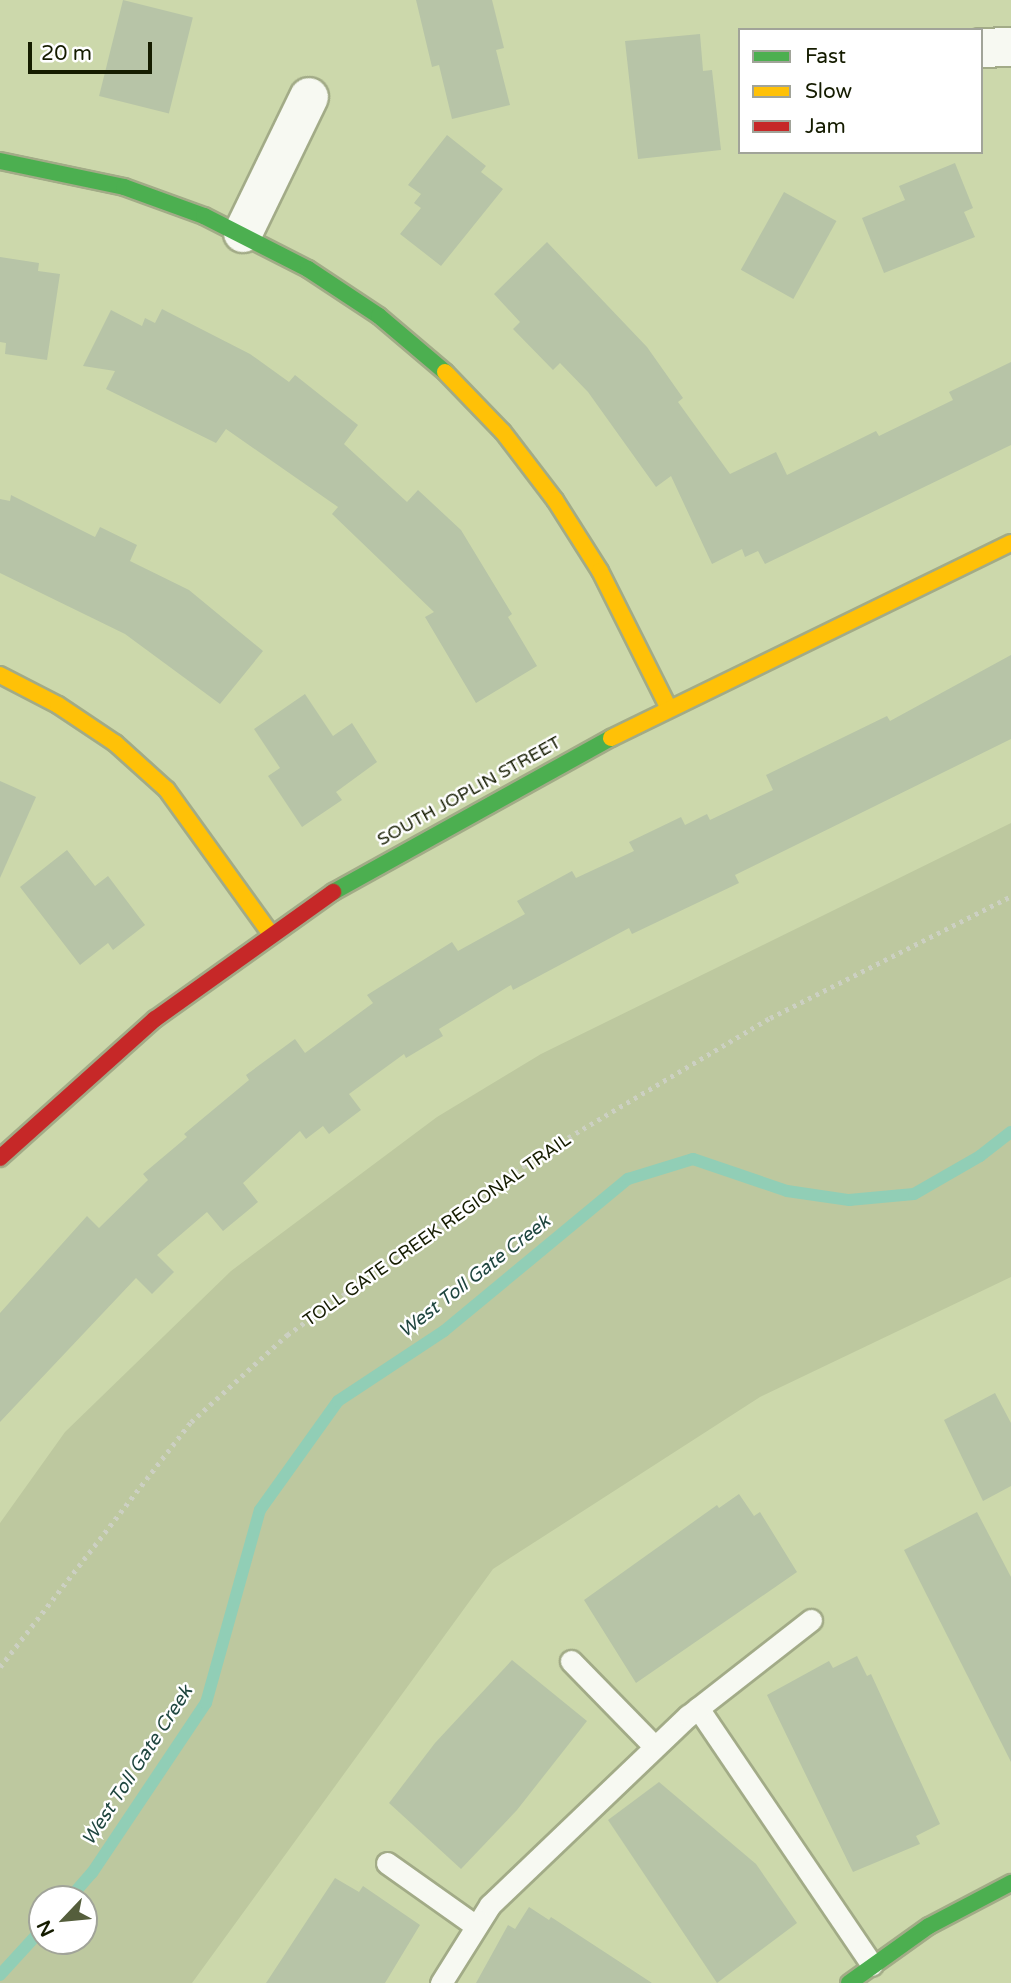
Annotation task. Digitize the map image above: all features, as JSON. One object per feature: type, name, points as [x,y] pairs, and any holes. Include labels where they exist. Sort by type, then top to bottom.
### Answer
[{"type":"street","points":[[983,48],[1011,47]]},
{"type":"street","points":[[243,233],[309,97]]},
{"type":"street","points":[[0,161],[124,187],[243,233],[379,316],[444,371],[503,432],[555,500],[600,572],[669,709]]},
{"type":"street","name":"SOUTH JOPLIN STREET","points":[[0,1158],[155,1019],[270,933],[460,815],[669,709],[1011,543]]},
{"type":"street","points":[[0,675],[58,705],[115,743],[167,790],[270,933]]},
{"type":"street","points":[[849,1983],[929,1926],[1011,1883]]},
{"type":"lane","points":[[441,1983],[490,1905],[654,1746],[811,1620]]},
{"type":"lane","points":[[571,1661],[654,1746]]},
{"type":"lane","points":[[698,1708],[872,1965]]},
{"type":"lane","points":[[387,1863],[476,1926]]},
{"type":"path","name":"TOLL GATE CREEK REGIONAL TRAIL","points":[[0,1667],[191,1422],[287,1335],[539,1155],[770,1018],[1011,896]]},
{"type":"green space","points":[[1011,823],[1011,1277],[760,1397],[493,1569],[192,1983],[0,1983],[0,1523],[65,1432],[231,1271],[437,1117],[541,1054]]},
{"type":"building","points":[[123,0],[193,17],[169,113],[99,96]]},
{"type":"building","points":[[416,0],[492,0],[504,48],[496,50],[510,105],[452,119],[439,65],[432,67]]},
{"type":"building","points":[[700,34],[703,71],[712,70],[721,150],[638,159],[625,41]]},
{"type":"building","points":[[447,135],[486,166],[481,172],[503,189],[441,266],[400,234],[421,208],[414,203],[421,194],[408,185]]},
{"type":"building","points":[[955,163],[973,208],[964,212],[975,237],[884,273],[862,218],[905,200],[899,186]]},
{"type":"building","points":[[784,192],[836,221],[793,299],[741,270]]},
{"type":"building","points":[[547,242],[647,347],[683,398],[678,402],[730,474],[776,452],[787,475],[876,431],[879,436],[953,400],[949,392],[1011,362],[1011,445],[765,564],[758,551],[745,557],[742,549],[712,564],[671,476],[656,487],[588,392],[560,363],[553,370],[513,329],[520,322],[494,294]]},
{"type":"building","points":[[0,257],[39,263],[38,271],[60,274],[47,360],[5,354],[6,343],[0,342]]},
{"type":"building","points":[[162,309],[250,354],[289,382],[295,375],[358,425],[344,444],[407,502],[418,490],[461,530],[512,614],[508,617],[537,666],[476,703],[425,617],[434,612],[332,514],[338,507],[226,429],[216,443],[106,389],[115,371],[83,366],[111,310],[142,326],[145,318],[155,323]]},
{"type":"building","points":[[11,495],[95,537],[100,527],[137,545],[130,561],[189,590],[263,651],[220,704],[125,634],[0,573],[0,499],[10,501]]},
{"type":"building","points":[[1011,655],[1011,739],[735,875],[739,883],[632,934],[629,928],[513,990],[511,985],[439,1029],[443,1036],[406,1058],[404,1054],[349,1094],[361,1110],[329,1134],[323,1126],[306,1139],[300,1131],[243,1183],[258,1202],[223,1231],[207,1212],[157,1255],[174,1272],[152,1294],[136,1278],[0,1422],[0,1313],[87,1216],[99,1228],[148,1180],[143,1174],[187,1137],[184,1134],[249,1080],[246,1075],[295,1039],[305,1053],[373,1003],[367,995],[452,942],[458,951],[525,914],[517,901],[572,871],[576,878],[634,851],[629,842],[681,817],[685,825],[707,814],[710,820],[773,790],[766,775],[887,716],[890,721]]},
{"type":"building","points":[[305,694],[333,736],[352,723],[377,762],[336,792],[342,800],[302,827],[268,776],[280,768],[254,729]]},
{"type":"building","points":[[0,781],[36,797],[0,878]]},
{"type":"building","points":[[67,850],[95,886],[108,876],[145,925],[113,950],[108,943],[80,965],[20,887]]},
{"type":"building","points":[[995,1393],[1011,1423],[1011,1486],[983,1501],[944,1420]]},
{"type":"building","points":[[739,1494],[754,1516],[760,1512],[797,1572],[636,1683],[584,1600],[717,1505],[719,1508]]},
{"type":"building","points":[[977,1512],[1011,1577],[1011,1762],[904,1550]]},
{"type":"building","points":[[857,1656],[867,1676],[871,1674],[940,1824],[916,1836],[920,1844],[853,1872],[767,1695],[829,1661],[833,1668]]},
{"type":"building","points":[[512,1660],[587,1721],[517,1810],[461,1869],[389,1803],[435,1743]]},
{"type":"building","points":[[659,1782],[756,1864],[797,1923],[717,1983],[608,1820]]},
{"type":"building","points":[[335,1878],[359,1892],[363,1886],[420,1925],[385,1983],[266,1983]]},
{"type":"building","points":[[529,1907],[549,1920],[551,1917],[652,1983],[476,1983],[508,1925],[515,1929]]},
{"type":"waterway","name":"West Toll Gate Creek","points":[[81,1885],[206,1703],[260,1510],[338,1401],[444,1331],[628,1179],[693,1159],[787,1191],[849,1200],[914,1194],[980,1156],[1011,1132]]},
{"type":"waterway","name":"West Toll Gate Creek","points":[[0,1975],[28,1944]]},
{"type":"traffic: fast","points":[[0,161],[124,187],[204,216],[308,269],[379,316],[445,372]]},
{"type":"traffic: fast","points":[[333,892],[611,738]]},
{"type":"traffic: fast","points":[[849,1983],[929,1926],[1011,1883]]},
{"type":"traffic: slow","points":[[445,372],[503,432],[555,500],[600,571],[669,709]]},
{"type":"traffic: slow","points":[[611,738],[1011,543]]},
{"type":"traffic: slow","points":[[0,675],[58,705],[115,743],[167,790],[270,933]]},
{"type":"traffic: jam","points":[[0,1158],[155,1019],[333,892]]}]
